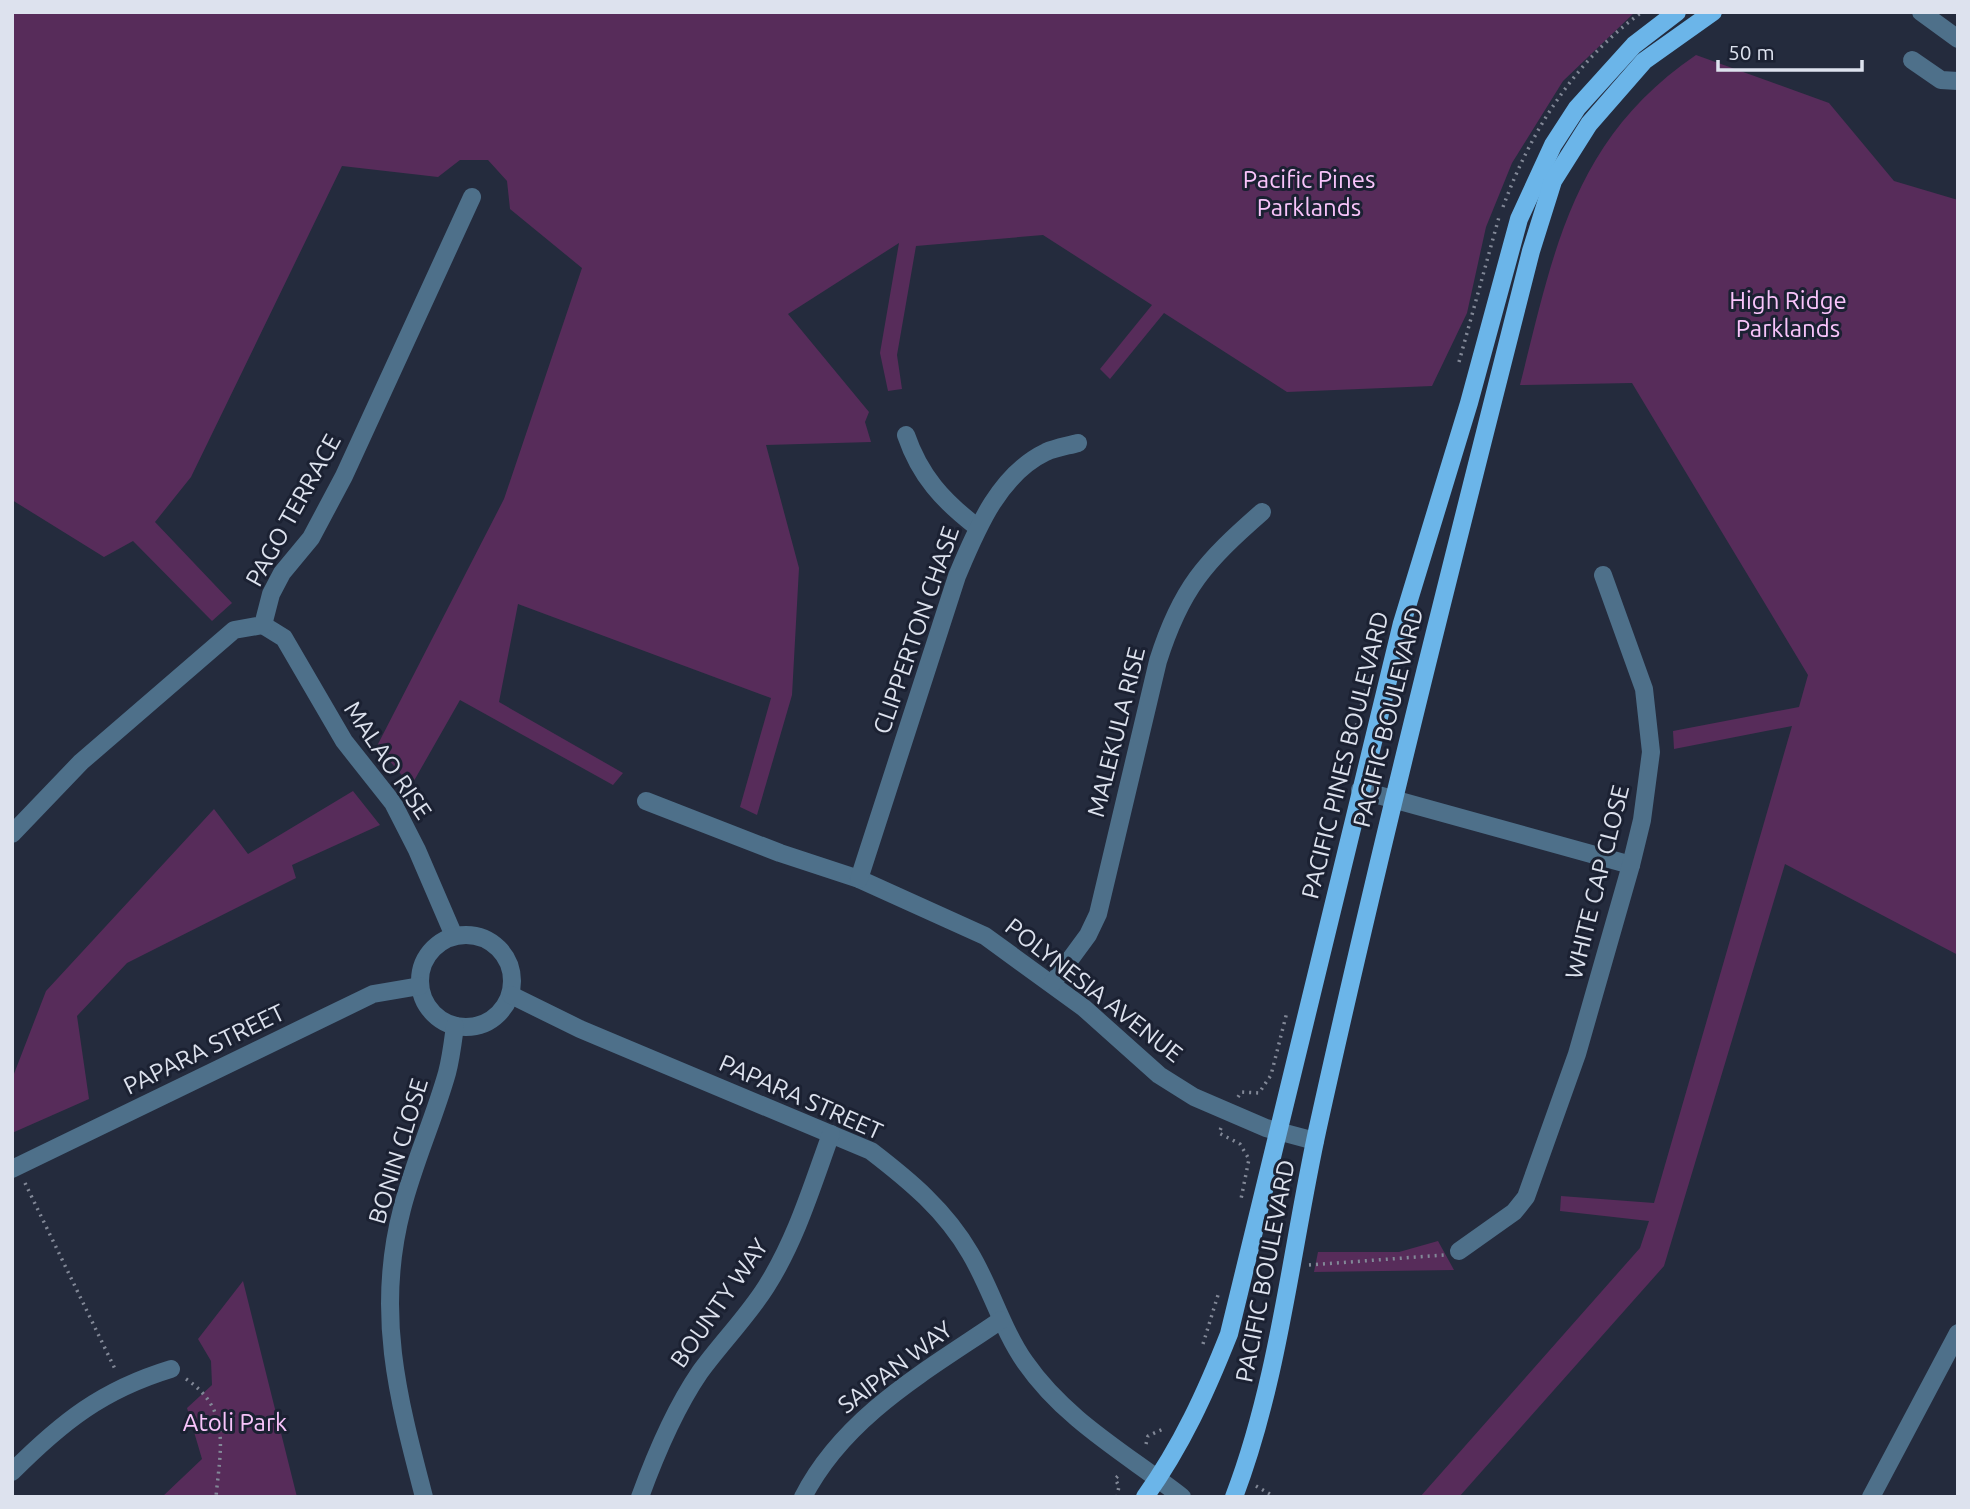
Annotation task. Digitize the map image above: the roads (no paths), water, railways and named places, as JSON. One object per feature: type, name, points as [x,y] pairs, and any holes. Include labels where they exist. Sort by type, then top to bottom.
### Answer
[{"type":"main road","name":"PACIFIC PINES BOULEVARD","points":[[1145,1497],[1201,1405],[1229,1334],[1402,623],[1469,403],[1519,219],[1553,145],[1577,108],[1634,45],[1677,12]]},
{"type":"main road","name":"PACIFIC BOULEVARD","points":[[1234,1497],[1257,1433],[1315,1141],[1393,800],[1531,251],[1553,181],[1589,124],[1644,61],[1713,12]]},
{"type":"street","points":[[1921,12],[1958,39]]},
{"type":"street","points":[[1912,60],[1941,80],[1958,81]]},
{"type":"street","name":"PAGO TERRACE","points":[[12,834],[81,762],[234,630],[263,625],[271,594],[282,573],[311,538],[344,476],[472,197]]},
{"type":"street","points":[[906,435],[916,466],[956,511],[977,527]]},
{"type":"street","name":"CLIPPERTON CHASE","points":[[859,879],[957,576],[977,527],[1018,471],[1045,452],[1077,443]]},
{"type":"street","name":"MALEKULA RISE","points":[[1052,984],[1088,935],[1098,914],[1158,661],[1171,621],[1190,584],[1212,556],[1262,512]]},
{"type":"street","name":"WHITE CAP CLOSE","points":[[1460,1251],[1514,1212],[1525,1197],[1577,1054],[1632,865],[1642,820],[1650,739],[1644,689],[1603,575]]},
{"type":"street","name":"MALAO RISE","points":[[263,625],[284,638],[344,741],[393,803],[417,849],[454,936]]},
{"type":"street","points":[[1360,790],[1632,865]]},
{"type":"street","name":"POLYNESIA AVENUE","points":[[646,801],[780,853],[859,879],[985,936],[1052,984],[1159,1075],[1220,1111],[1315,1141]]},
{"type":"street","points":[[470,934],[486,939],[500,948],[509,962],[513,978],[510,995],[502,1010],[489,1021],[472,1027],[455,1026],[432,1011],[420,986],[421,970],[428,955],[439,943],[454,936],[470,934]]},
{"type":"street","name":"PAPARA STREET","points":[[15,1168],[373,994],[420,986]]},
{"type":"street","name":"PAPARA STREET","points":[[510,995],[580,1029],[871,1151],[906,1178],[945,1215],[971,1255],[1024,1361],[1053,1398],[1087,1429],[1182,1497]]},
{"type":"street","name":"BONIN CLOSE","points":[[424,1497],[395,1385],[389,1326],[392,1271],[401,1212],[419,1147],[447,1072],[455,1026]]},
{"type":"street","name":"BOUNTY WAY","points":[[640,1497],[656,1453],[679,1406],[700,1372],[765,1288],[793,1237],[831,1134]]},
{"type":"street","name":"SAIPAN WAY","points":[[803,1497],[815,1474],[843,1438],[877,1405],[1002,1320]]},
{"type":"street","points":[[1871,1497],[1958,1333]]},
{"type":"street","points":[[12,1472],[51,1433],[92,1401],[123,1386],[171,1369]]},
{"type":"park label","name":"Pacific Pines Parklands","points":[[1309,193]]},
{"type":"park label","name":"High Ridge Parklands","points":[[1788,314]]},
{"type":"park label","name":"Atoli Park","points":[[235,1422]]}]
